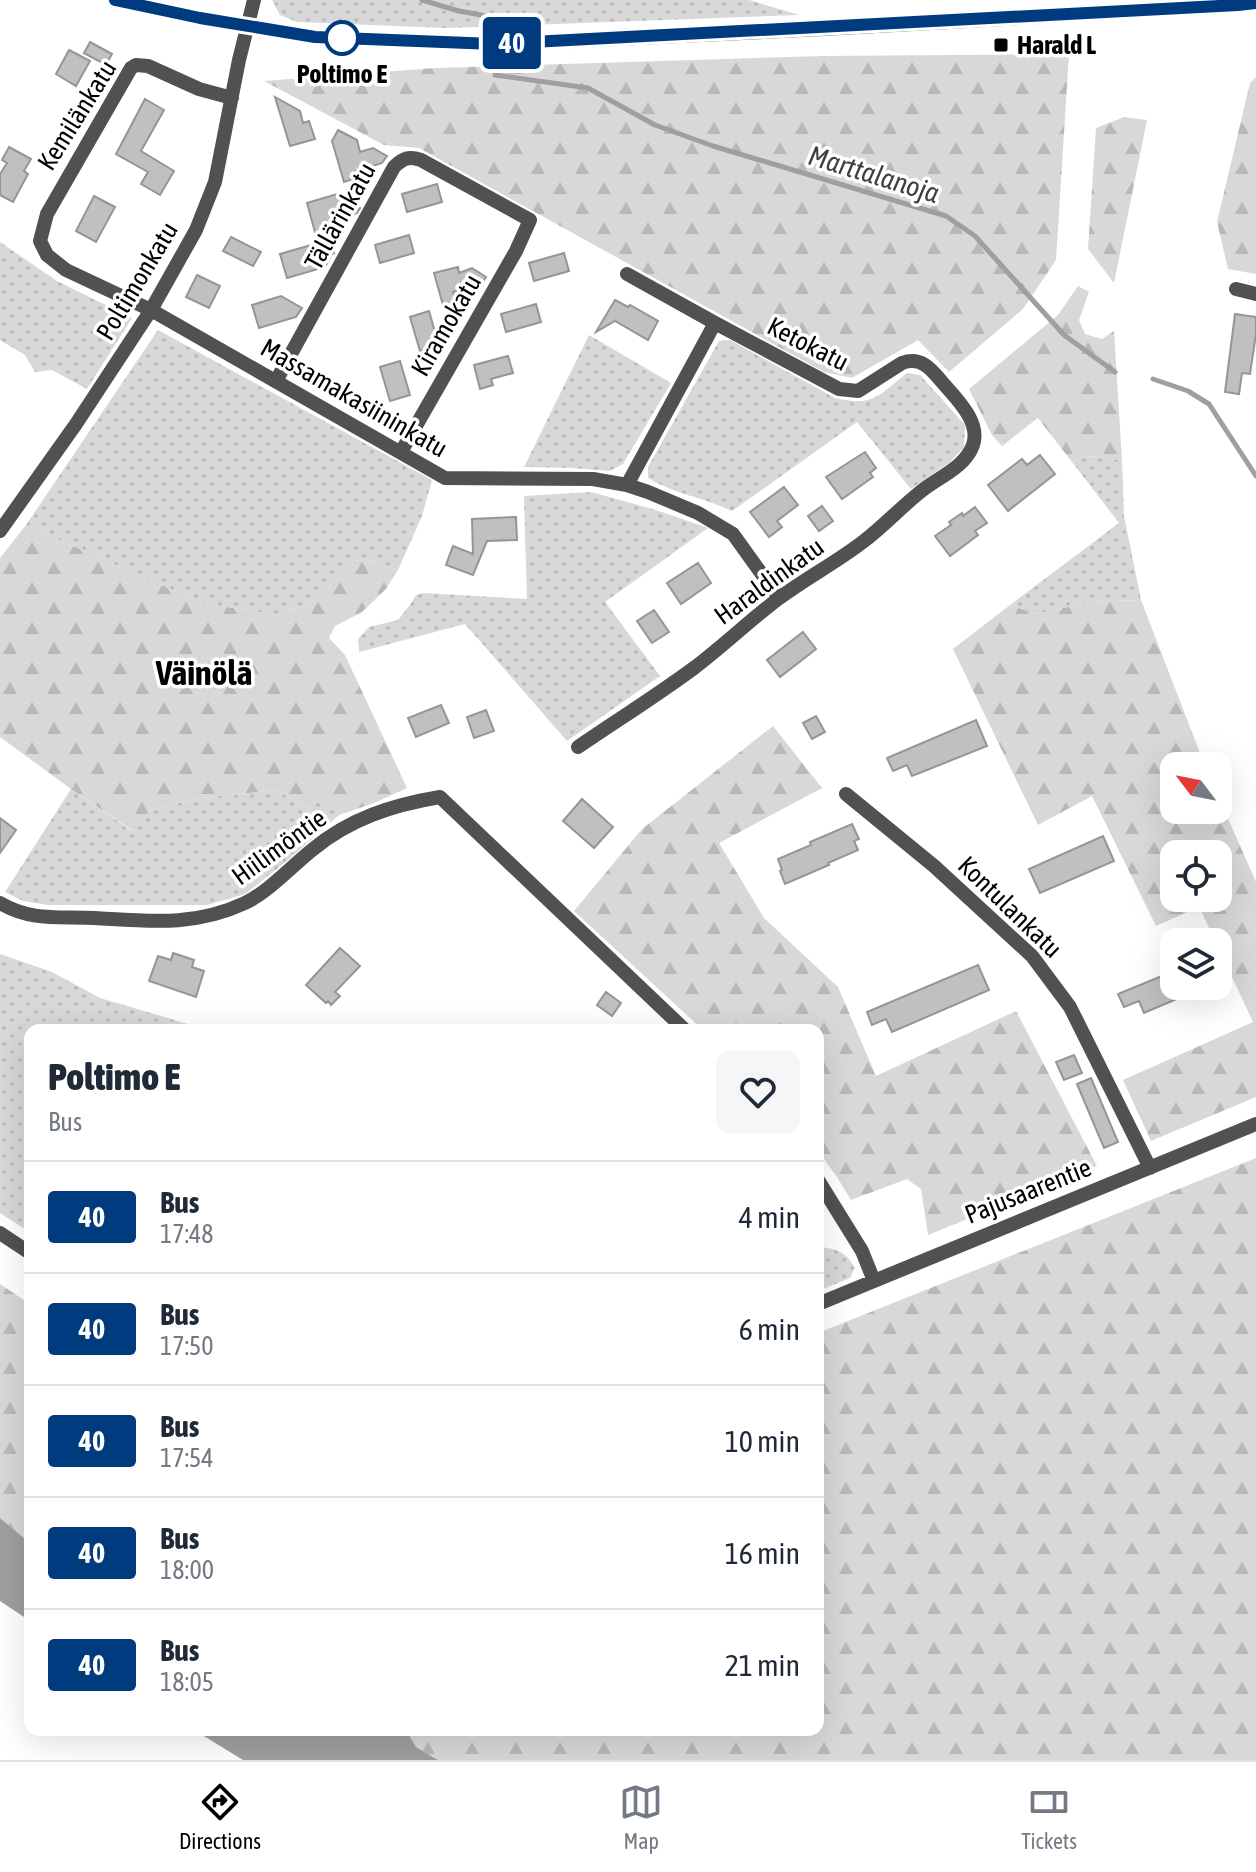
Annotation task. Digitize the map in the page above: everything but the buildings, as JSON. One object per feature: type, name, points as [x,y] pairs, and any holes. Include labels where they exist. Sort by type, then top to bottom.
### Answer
[{"type":"street","points":[[115,0],[315,37],[494,44],[1070,7],[1256,3]]},
{"type":"street","name":"Poltimonkatu","points":[[0,531],[151,310],[196,230],[215,182],[254,0]]},
{"type":"street","name":"Kemilänkatu","points":[[40,241],[43,224],[53,201],[131,68],[142,64],[199,89],[232,98]]},
{"type":"street","name":"Tällärinkatu","points":[[276,381],[394,167],[403,159],[414,157],[421,160],[530,220]]},
{"type":"street","name":"Kiramokatu","points":[[401,452],[516,251],[530,220]]},
{"type":"street","name":"Massamakasiininkatu","points":[[40,241],[47,255],[66,270],[151,310],[445,478],[593,479],[627,485],[698,513],[738,539],[779,598]]},
{"type":"street","name":"Ketokatu","points":[[627,274],[839,389],[858,391],[902,363],[920,362],[931,369],[966,413],[973,424],[975,439]]},
{"type":"street","points":[[1236,289],[1256,294]]},
{"type":"street","points":[[627,485],[715,323]]},
{"type":"street","name":"Haraldinkatu","points":[[578,747],[694,668],[779,598],[868,538],[913,498],[960,464],[975,439]]},
{"type":"street","name":"Kontulankatu","points":[[846,794],[934,866],[1032,956],[1070,1007],[1150,1168]]},
{"type":"street","name":"Hiilimöntie","points":[[0,903],[13,911],[37,917],[166,922],[193,919],[254,898],[315,847],[361,820],[386,808],[440,797],[679,1024]]},
{"type":"street","name":"Pajusaarentie","points":[[824,1302],[1256,1124]]},
{"type":"street","points":[[824,1190],[862,1251],[874,1281]]},
{"type":"street","points":[[0,1233],[24,1247]]},
{"type":"green space","points":[[272,0],[749,0],[799,15],[446,28],[297,22],[280,15]]},
{"type":"green space","points":[[1069,54],[1056,260],[1023,309],[949,372],[918,340],[852,378],[824,372],[419,148],[384,145],[264,81],[435,68],[822,56]]},
{"type":"green space","points":[[1256,77],[1256,274],[1228,269],[1217,222],[1250,83]]},
{"type":"green space","points":[[1124,117],[1147,120],[1114,283],[1088,249],[1096,128]]},
{"type":"green space","points":[[0,242],[57,281],[132,318],[87,389],[52,370],[35,372],[25,355],[0,340]]},
{"type":"green space","points":[[1078,286],[1089,292],[1079,320],[1085,334],[1102,339],[1114,331],[1122,460],[1089,456],[1072,462],[1038,418],[1002,446],[992,435],[969,389],[1058,315]]},
{"type":"green space","points":[[158,330],[432,480],[422,516],[398,570],[361,558],[311,603],[276,615],[202,603],[26,525]]},
{"type":"green space","points":[[589,335],[671,383],[623,464],[610,471],[524,467]]},
{"type":"green space","points":[[730,340],[835,398],[859,401],[875,398],[907,373],[920,375],[965,425],[964,447],[950,462],[911,489],[857,422],[732,511],[648,478],[648,467],[719,341]]},
{"type":"green space","points":[[1089,456],[1122,460],[1124,516],[1141,600],[1090,602],[1036,614],[1010,605],[1119,523],[1072,462]]},
{"type":"green space","points":[[591,492],[708,528],[605,602],[660,676],[567,741],[465,624],[359,652],[358,639],[369,627],[398,620],[416,595],[527,599],[524,496]]},
{"type":"green space","points":[[26,525],[202,603],[276,615],[311,603],[361,558],[398,570],[386,589],[362,612],[335,626],[329,638],[345,655],[407,788],[339,815],[330,805],[307,808],[277,790],[200,798],[150,810],[133,831],[71,789],[0,737],[0,558]]},
{"type":"green space","points":[[1141,600],[1200,752],[1160,752],[1160,824],[1230,824],[1256,882],[1256,1097],[1151,1141],[1123,1080],[1253,1022],[1232,977],[1232,928],[1209,928],[1201,912],[1232,912],[1232,840],[1160,840],[1160,912],[1188,912],[1156,926],[1092,796],[1038,825],[953,649],[1010,605],[1036,614],[1090,602]]},
{"type":"green space","points":[[773,726],[822,788],[719,843],[764,918],[838,987],[876,1076],[1016,1011],[1097,1166],[928,1235],[921,1189],[907,1179],[851,1200],[824,1159],[824,1024],[696,1024],[574,911],[642,829]]},
{"type":"green space","points":[[71,789],[132,831],[150,810],[200,798],[277,790],[307,808],[330,804],[339,815],[245,894],[207,905],[48,905],[23,901],[5,892]]},
{"type":"green space","points":[[0,954],[52,972],[100,998],[188,1024],[24,1024],[24,1229],[0,1213]]},
{"type":"green space","points":[[1256,1158],[1256,1760],[438,1760],[416,1747],[410,1736],[824,1736],[824,1331]]},
{"type":"green space","points":[[824,1248],[835,1250],[848,1258],[855,1268],[850,1278],[824,1289]]},
{"type":"green space","points":[[0,1284],[24,1300],[24,1538],[0,1518]]},
{"type":"shaded area","points":[[0,1518],[24,1538],[24,1617],[0,1601]]},
{"type":"shaded area","points":[[204,1736],[410,1736],[416,1747],[438,1760],[243,1760]]},
{"type":"waterway","points":[[422,0],[492,17]]},
{"type":"waterway","name":"Marttalanoja","points":[[495,75],[588,88],[655,125],[713,146],[946,216],[975,236],[1064,335],[1115,372]]},
{"type":"waterway","name":"Marttalanoja","points":[[1153,379],[1188,391],[1209,404],[1256,476]]},
{"type":"bus line","name":"40","points":[[115,0],[315,37],[494,44],[1256,3]]},
{"type":"place","name":"Poltimo E","points":[[342,38]]},
{"type":"place","name":"Harald L","points":[[1001,45]]},
{"type":"district","name":"Väinölä","points":[[204,673]]}]
